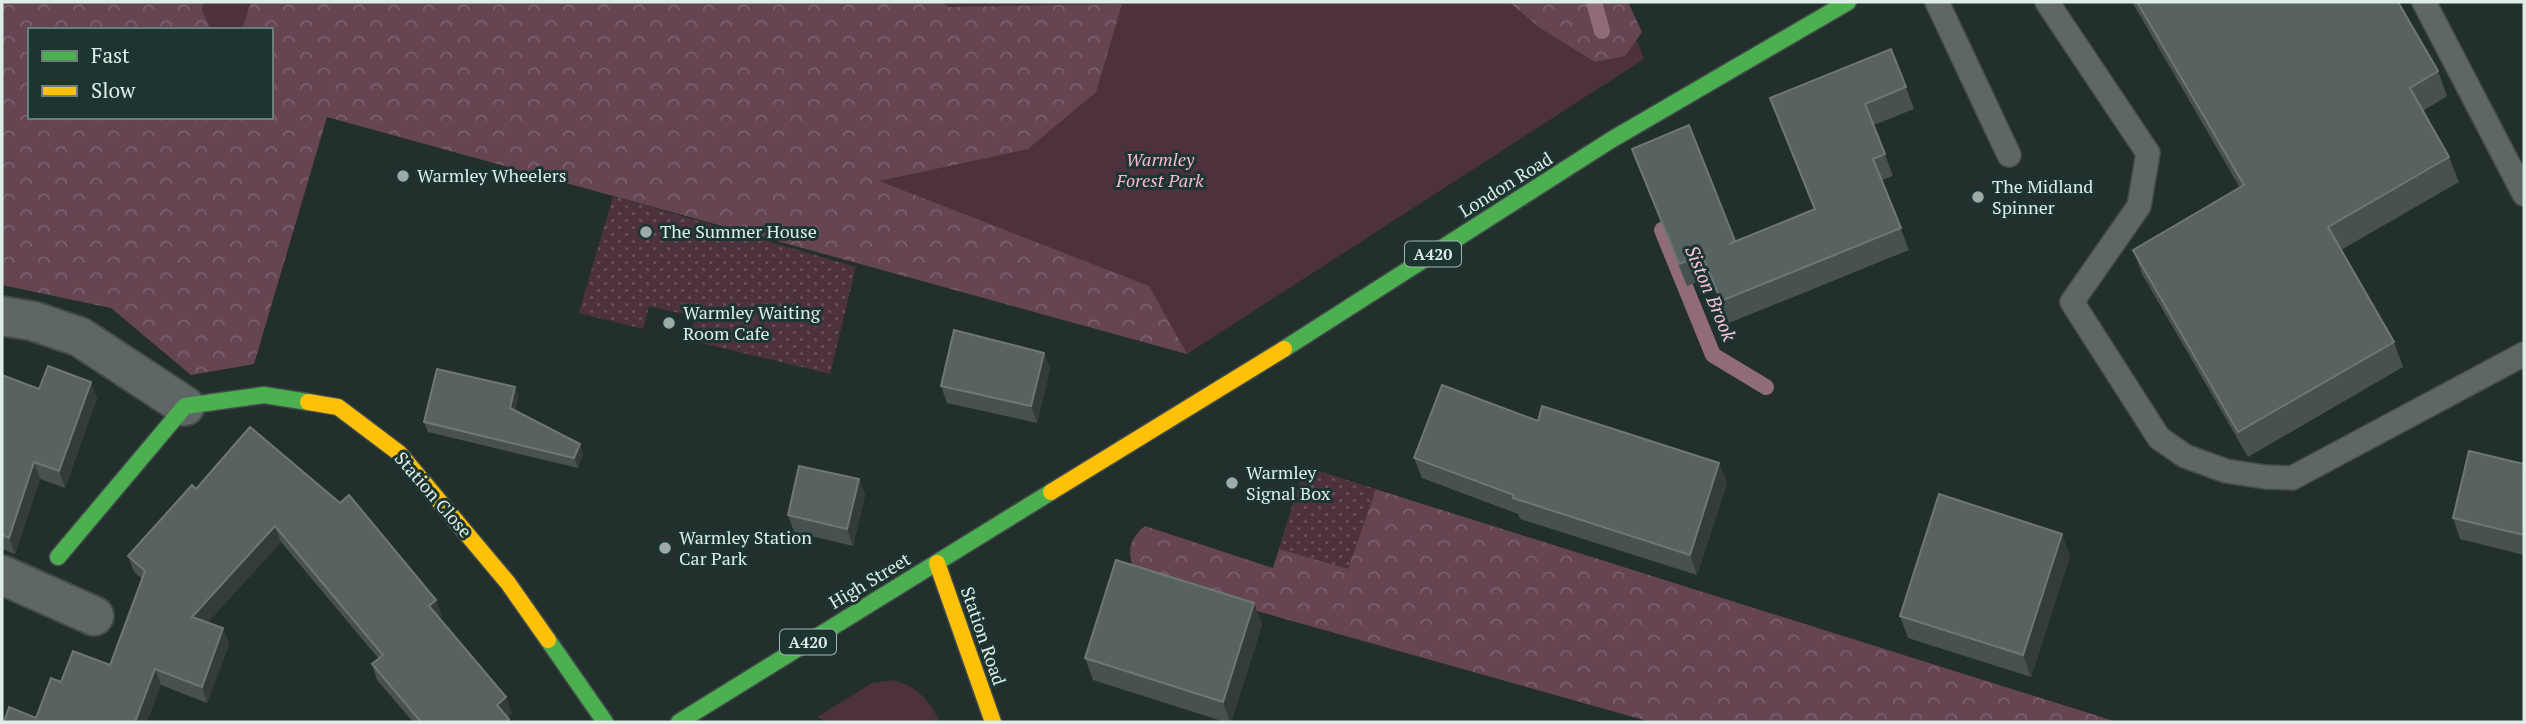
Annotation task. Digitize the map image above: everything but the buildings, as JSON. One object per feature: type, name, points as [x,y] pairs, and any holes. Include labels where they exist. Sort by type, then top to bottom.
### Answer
[{"type":"main road","name":"London Road","points":[[1045,494],[1255,367],[1611,141],[1848,2]]},
{"type":"main road","name":"Station Close","points":[[185,406],[264,395],[338,407],[399,453],[508,583],[604,722]]},
{"type":"main road","points":[[58,557],[185,406]]},
{"type":"main road","name":"High Street","points":[[679,722],[1045,494]]},
{"type":"main road","name":"Station Road","points":[[937,563],[993,722]]},
{"type":"street","points":[[2,316],[33,321],[80,337],[185,406]]},
{"type":"street","points":[[9,589],[94,616]]},
{"type":"lane","points":[[1937,2],[2008,155]]},
{"type":"lane","points":[[2047,2],[2148,153],[2139,206],[2072,302],[2159,438],[2185,456],[2226,471],[2292,478],[2524,354]]},
{"type":"lane","points":[[2424,2],[2524,194]]},
{"type":"green space","name":"Warmley Forest Park","points":[[2,2],[1621,2],[1644,59],[1187,354],[592,185],[327,117],[2,157]]},
{"type":"green space","points":[[2,2],[204,2],[202,11],[210,28],[28,28],[28,119],[273,119],[273,28],[243,28],[251,2],[941,2],[948,7],[1122,4],[1096,92],[1028,149],[879,181],[1149,286],[1187,354],[327,117],[254,364],[191,375],[111,308],[2,285]]},
{"type":"green space","points":[[1509,2],[1628,2],[1642,32],[1625,56],[1595,62],[1540,28]]},
{"type":"green space","points":[[613,196],[856,267],[830,374],[689,340],[695,317],[649,306],[643,329],[579,313]]},
{"type":"green space","points":[[1305,467],[2117,722],[1651,722],[1136,577],[1130,549],[1134,537],[1145,526],[1273,568]]},
{"type":"green space","points":[[1305,467],[1376,489],[1348,569],[1279,549]]},
{"type":"green space","points":[[893,680],[909,686],[921,695],[940,722],[827,722],[817,717],[872,683]]},
{"type":"waterway","name":"Siston Brook","points":[[1594,2],[1602,31]]},
{"type":"waterway","name":"Siston Brook","points":[[1662,230],[1713,355],[1766,387]]},
{"type":"traffic: fast","points":[[1284,349],[1611,140],[1848,2]]},
{"type":"traffic: fast","points":[[58,557],[185,406],[264,395],[308,402]]},
{"type":"traffic: fast","points":[[679,722],[1051,492]]},
{"type":"traffic: fast","points":[[548,640],[605,722]]},
{"type":"traffic: slow","points":[[1051,492],[1284,349]]},
{"type":"traffic: slow","points":[[308,402],[338,407],[399,453],[508,583],[548,640]]},
{"type":"traffic: slow","points":[[937,563],[993,722]]},
{"type":"place","name":"Warmley Wheelers","points":[[403,176]]},
{"type":"place","name":"The Midland Spinner","points":[[1978,197]]},
{"type":"place","name":"The Summer House","points":[[646,232]]},
{"type":"place","name":"Warmley Waiting Room Cafe","points":[[669,323]]},
{"type":"place","name":"Warmley Signal Box","points":[[1232,483]]},
{"type":"place","name":"Warmley Station Car Park","points":[[665,548]]}]
